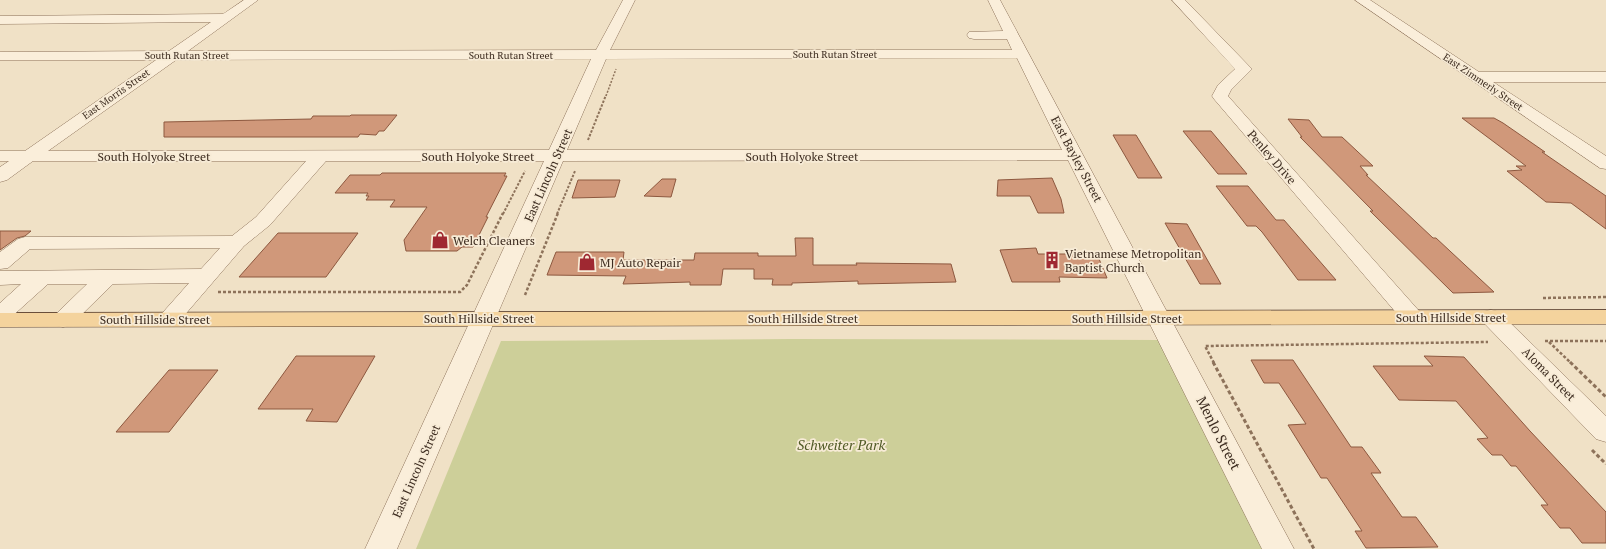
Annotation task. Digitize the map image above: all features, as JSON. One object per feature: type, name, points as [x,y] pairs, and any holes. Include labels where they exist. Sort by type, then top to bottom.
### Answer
[{"type":"main road","name":"South Hillside Street","points":[[0,320],[1606,317]]},
{"type":"street","name":"East Morris Street","points":[[0,176],[252,0]]},
{"type":"street","name":"East Lincoln Street","points":[[381,549],[485,318],[601,54],[629,0]]},
{"type":"street","name":"East Bayley Street","points":[[994,0],[1159,318]]},
{"type":"street","name":"Penley Drive","points":[[1178,0],[1244,69],[1224,88],[1220,96],[1412,317]]},
{"type":"street","name":"East Zimmerly Street","points":[[1361,0],[1606,164]]},
{"type":"street","points":[[0,20],[227,18]]},
{"type":"street","points":[[974,35],[1012,35]]},
{"type":"street","name":"South Rutan Street","points":[[0,56],[1022,54]]},
{"type":"street","points":[[1476,77],[1606,77]]},
{"type":"street","name":"South Holyoke Street","points":[[0,156],[1075,155]]},
{"type":"street","points":[[169,319],[237,242],[263,221],[321,156]]},
{"type":"street","points":[[0,263],[25,243],[237,242]]},
{"type":"street","points":[[0,315],[43,277]]},
{"type":"street","points":[[0,278],[107,277],[200,284]]},
{"type":"street","points":[[63,320],[107,277]]},
{"type":"street","name":"Aloma Street","points":[[1491,317],[1606,432]]},
{"type":"street","name":"Menlo Street","points":[[1159,318],[1278,549]]},
{"type":"path","points":[[200,284],[460,292]]},
{"type":"path","points":[[1548,341],[1606,397]]},
{"type":"path","points":[[1314,549],[1205,346],[1548,341],[1606,342]]},
{"type":"green space","name":"Schweiter Park","points":[[791,339],[1159,340],[1266,549],[416,549],[501,341]]},
{"type":"building","points":[[397,115],[384,131],[379,131],[376,135],[360,134],[358,137],[164,137],[164,122],[311,119],[313,116]]},
{"type":"building","points":[[1462,118],[1494,118],[1545,152],[1542,152],[1606,196],[1606,229],[1571,203],[1546,202],[1507,171],[1522,170],[1516,166],[1526,166]]},
{"type":"building","points":[[1288,119],[1309,120],[1322,137],[1342,137],[1373,166],[1360,166],[1368,175],[1366,175],[1433,238],[1436,238],[1494,292],[1453,293],[1370,211],[1373,211],[1300,137],[1302,137]]},
{"type":"building","points":[[1183,131],[1211,131],[1247,174],[1218,174]]},
{"type":"building","points":[[1113,135],[1136,135],[1162,178],[1138,178]]},
{"type":"building","points":[[382,173],[506,173],[504,176],[507,176],[486,217],[488,217],[473,247],[462,247],[457,251],[406,251],[404,240],[427,207],[390,207],[395,200],[366,200],[369,196],[366,196],[368,193],[335,193],[350,175],[380,175]]},
{"type":"building","points":[[1052,178],[1061,199],[1064,213],[1038,213],[1030,196],[997,196],[998,180]]},
{"type":"building","points":[[662,179],[676,179],[671,197],[644,196]]},
{"type":"building","points":[[578,180],[620,180],[615,197],[572,198]]},
{"type":"building","points":[[1216,186],[1248,186],[1276,220],[1284,220],[1336,280],[1298,280],[1262,232],[1256,226],[1247,226]]},
{"type":"building","points":[[1165,223],[1187,224],[1221,284],[1200,284]]},
{"type":"building","points":[[0,231],[31,231],[25,236],[17,238],[0,250]]},
{"type":"building","points":[[278,233],[358,233],[326,277],[239,277]]},
{"type":"building","points":[[795,238],[813,238],[813,265],[857,265],[856,263],[951,264],[956,282],[858,284],[858,281],[772,285],[773,279],[754,279],[754,269],[723,269],[721,285],[690,285],[690,282],[623,284],[626,276],[547,275],[556,252],[624,252],[623,260],[694,260],[695,253],[758,253],[758,256],[796,256]]},
{"type":"building","name":"Vietnamese Metropolitan Baptist Church","points":[[1036,248],[1038,254],[1097,254],[1107,278],[1059,277],[1060,282],[1012,282],[1000,250]]},
{"type":"building","points":[[296,356],[375,356],[337,422],[306,421],[313,409],[258,409]]},
{"type":"building","points":[[1424,356],[1464,357],[1530,431],[1606,512],[1606,543],[1582,543],[1570,528],[1560,528],[1541,505],[1548,505],[1516,466],[1511,466],[1502,455],[1492,455],[1477,439],[1488,438],[1456,401],[1399,400],[1373,366],[1433,366]]},
{"type":"building","points":[[1251,360],[1293,360],[1351,447],[1362,447],[1381,473],[1371,473],[1402,517],[1416,517],[1438,547],[1366,548],[1355,531],[1362,531],[1327,478],[1321,478],[1288,425],[1306,424],[1279,383],[1264,383]]},
{"type":"building","points":[[169,370],[218,370],[169,432],[116,432]]},
{"type":"place","name":"Welch Cleaners","points":[[440,240]]},
{"type":"place","name":"Vietnamese Metropolitan Baptist Church","points":[[1052,260]]},
{"type":"place","name":"MJ Auto Repair","points":[[587,262]]}]
